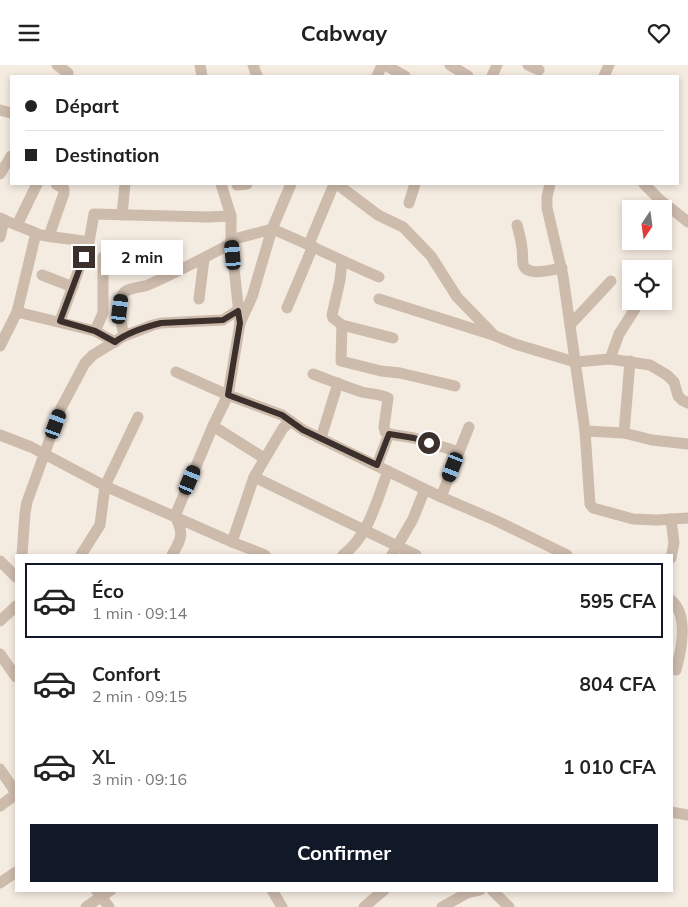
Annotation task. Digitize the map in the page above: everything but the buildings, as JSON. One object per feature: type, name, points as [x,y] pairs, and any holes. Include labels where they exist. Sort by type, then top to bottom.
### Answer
[{"type":"street","points":[[57,65],[69,71]]},
{"type":"street","points":[[384,65],[403,75]]},
{"type":"street","points":[[450,65],[466,75]]},
{"type":"street","points":[[528,65],[539,70]]},
{"type":"street","points":[[0,174],[10,158]]},
{"type":"street","points":[[17,225],[37,185]]},
{"type":"street","points":[[49,237],[64,193],[64,189],[58,185]]},
{"type":"street","points":[[122,215],[125,185]]},
{"type":"street","points":[[221,185],[231,216],[240,323]]},
{"type":"street","points":[[175,517],[228,395],[240,323],[252,297],[272,229],[291,185]]},
{"type":"street","points":[[287,308],[311,245],[338,185]]},
{"type":"street","points":[[339,185],[378,215],[403,227],[431,256],[457,297],[493,335]]},
{"type":"street","points":[[409,203],[415,185]]},
{"type":"street","points":[[550,185],[547,208],[562,268],[585,431],[590,503],[593,509],[633,519],[688,518]]},
{"type":"street","points":[[645,185],[688,222]]},
{"type":"street","points":[[60,321],[89,242],[93,215],[97,213],[207,217],[231,216]]},
{"type":"street","points":[[0,237],[2,219],[49,237],[89,242]]},
{"type":"street","points":[[517,225],[525,269],[528,271],[549,271],[562,268]]},
{"type":"street","points":[[119,339],[120,309],[124,292],[130,289],[145,287],[204,259],[232,241],[272,229],[379,277]]},
{"type":"street","points":[[0,346],[5,326],[17,312],[36,233]]},
{"type":"street","points":[[95,331],[103,313],[103,257],[159,251]]},
{"type":"street","points":[[199,299],[204,259]]},
{"type":"street","points":[[342,261],[333,318],[342,325],[393,337]]},
{"type":"street","points":[[42,275],[73,287]]},
{"type":"street","points":[[570,325],[611,281]]},
{"type":"street","points":[[378,299],[493,335],[515,345],[575,362],[610,359],[650,365],[667,375],[674,382],[678,396],[682,401],[688,403]]},
{"type":"street","points":[[610,359],[619,334],[634,310]]},
{"type":"street","points":[[22,554],[27,503],[61,409],[85,363],[93,355],[119,339],[161,323],[223,320],[238,311]]},
{"type":"street","points":[[17,312],[60,321],[119,339]]},
{"type":"street","points":[[342,325],[341,361],[455,386]]},
{"type":"street","points":[[624,433],[630,361]]},
{"type":"street","points":[[176,373],[272,411],[303,430],[424,489],[497,521],[565,554]]},
{"type":"street","points":[[313,374],[388,398],[385,432],[414,438],[459,452]]},
{"type":"street","points":[[321,438],[338,383]]},
{"type":"street","points":[[82,554],[100,525],[105,486],[138,417]]},
{"type":"street","points":[[232,542],[254,477],[283,428],[291,421]]},
{"type":"street","points":[[213,426],[264,458]]},
{"type":"street","points":[[441,497],[469,427]]},
{"type":"street","points":[[585,431],[624,433],[652,440],[688,445]]},
{"type":"street","points":[[377,465],[389,434]]},
{"type":"street","points":[[0,435],[31,447],[105,486],[262,554]]},
{"type":"street","points":[[344,554],[365,531],[388,471]]},
{"type":"street","points":[[254,477],[365,531],[394,551],[410,554]]},
{"type":"street","points":[[394,551],[413,519],[424,489]]},
{"type":"street","points":[[173,554],[179,543],[182,529],[175,517]]},
{"type":"street","points":[[671,519],[674,543],[672,554]]},
{"type":"street","points":[[0,561],[15,576]]},
{"type":"street","points":[[673,602],[682,609],[685,615],[685,639],[674,672]]},
{"type":"street","points":[[0,620],[15,607]]},
{"type":"street","points":[[0,654],[15,676]]},
{"type":"street","points":[[674,672],[688,666]]},
{"type":"street","points":[[0,769],[15,792]]},
{"type":"street","points":[[0,806],[15,794]]},
{"type":"street","points":[[673,812],[688,815]]},
{"type":"street","points":[[0,883],[15,873]]},
{"type":"street","points":[[273,892],[283,907]]},
{"type":"street","points":[[281,892],[283,907]]},
{"type":"street","points":[[364,907],[382,892]]},
{"type":"street","points":[[442,907],[471,892]]},
{"type":"street","points":[[494,892],[510,907]]},
{"type":"street","points":[[86,907],[99,894],[110,907]]},
{"type":"route","points":[[84,257],[60,321],[95,331],[115,342],[145,327],[161,323],[223,320],[238,311],[240,323],[228,395],[282,415],[303,430],[377,465],[389,434],[414,438],[429,443]]}]
